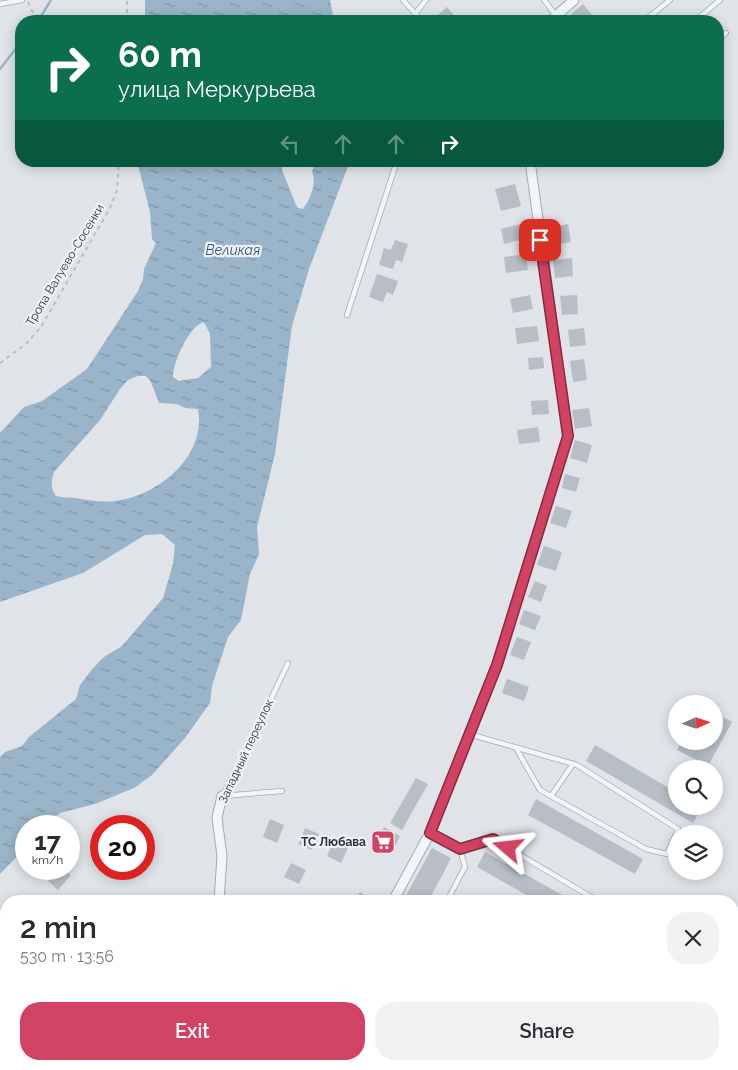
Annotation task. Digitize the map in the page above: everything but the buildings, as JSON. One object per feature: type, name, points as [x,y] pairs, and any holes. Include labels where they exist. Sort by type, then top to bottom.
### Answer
[{"type":"street","points":[[559,15],[574,0]]},
{"type":"street","points":[[396,895],[430,833],[497,665],[568,436],[531,167]]},
{"type":"street","name":"Западный переулок","points":[[219,895],[222,856],[217,818],[222,796]]},
{"type":"lane","points":[[0,4],[22,0]]},
{"type":"lane","points":[[404,0],[415,14],[426,0]]},
{"type":"lane","points":[[544,0],[553,15]]},
{"type":"lane","points":[[651,15],[670,0]]},
{"type":"lane","points":[[702,15],[720,0]]},
{"type":"lane","points":[[347,315],[394,167]]},
{"type":"lane","name":"Западный переулок","points":[[222,796],[241,763],[288,663]]},
{"type":"lane","points":[[469,734],[573,764],[672,825]]},
{"type":"lane","points":[[516,748],[540,790],[646,849],[667,854],[668,852]]},
{"type":"lane","points":[[551,796],[573,764]]},
{"type":"lane","points":[[222,796],[282,792]]},
{"type":"lane","points":[[430,833],[460,849],[493,839],[588,895]]},
{"type":"lane","points":[[450,895],[465,867],[460,849]]},
{"type":"path","points":[[28,0],[32,11],[37,15]]},
{"type":"path","points":[[127,0],[127,15]]},
{"type":"path","name":"Тропа Валуево-Сосенки","points":[[0,363],[26,344],[50,313],[110,208],[117,190],[119,167]]},
{"type":"water","points":[[145,0],[330,0],[333,15],[145,15]]},
{"type":"water","name":"Великая","points":[[139,167],[282,167],[296,205],[298,208],[303,209],[312,191],[314,167],[348,167],[309,269],[292,326],[275,454],[257,527],[259,554],[250,574],[241,620],[228,637],[212,686],[210,703],[185,738],[152,775],[134,788],[95,804],[58,815],[15,815],[15,858],[0,874],[0,757],[5,752],[22,746],[29,737],[76,699],[80,685],[93,668],[104,657],[122,646],[163,598],[173,564],[175,545],[162,534],[145,535],[83,573],[0,602],[0,433],[24,407],[42,401],[87,369],[138,291],[143,279],[144,269],[156,243],[152,239],[150,212]],"holes":[[[204,322],[210,334],[211,367],[198,378],[179,381],[173,377],[183,345],[193,330]],[[138,376],[146,376],[151,382],[159,403],[177,404],[185,408],[198,409],[199,426],[195,441],[188,455],[178,468],[166,480],[152,489],[137,496],[121,500],[92,501],[56,496],[52,485],[54,472],[100,420],[120,389],[128,380]]]},
{"type":"waterway","points":[[42,15],[51,0]]},
{"type":"waterway","points":[[0,69],[15,50]]},
{"type":"place","name":"ТС Любава","points":[[383,842]]},
{"type":"route","points":[[508,848],[493,839],[460,849],[430,833],[497,665],[568,436],[540,240]]}]
